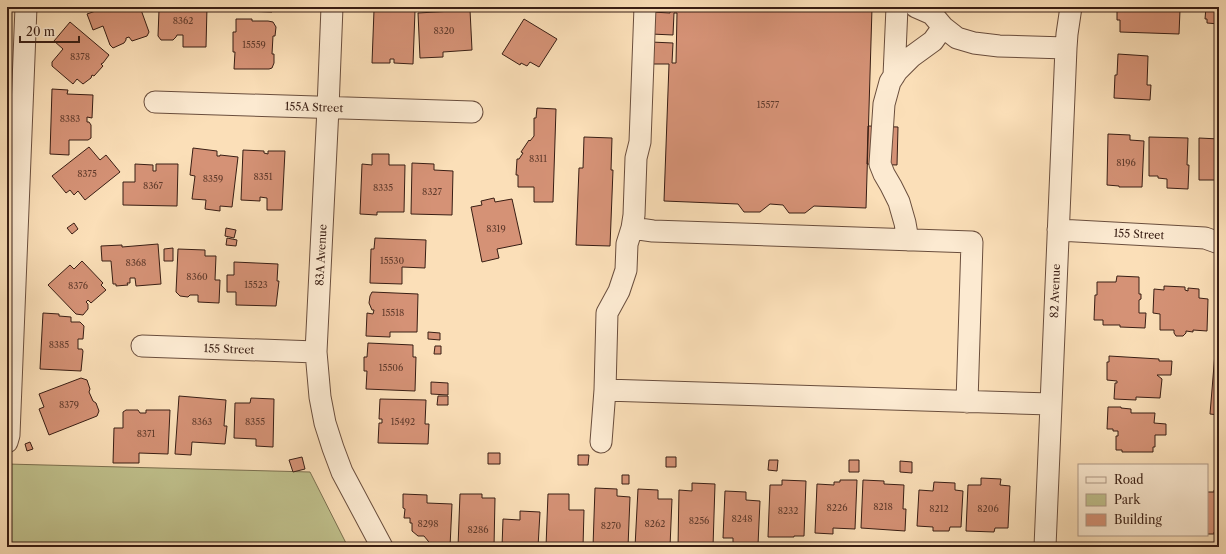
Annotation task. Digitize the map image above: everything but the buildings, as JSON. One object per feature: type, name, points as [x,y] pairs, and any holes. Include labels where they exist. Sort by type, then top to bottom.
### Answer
[{"type":"street","points":[[7,442],[9,435],[26,7]]},
{"type":"street","name":"83A Avenue","points":[[332,7],[316,352],[320,397],[325,423],[342,472],[382,547]]},
{"type":"street","points":[[602,442],[607,313],[620,291],[626,270],[627,244],[634,215],[636,158],[640,142],[645,7]]},
{"type":"street","points":[[894,76],[897,7]]},
{"type":"street","points":[[916,7],[932,14],[943,27],[957,38],[974,43],[999,46],[1066,41]]},
{"type":"street","name":"82 Avenue","points":[[1045,547],[1066,41],[1064,7]]},
{"type":"street","name":"82 Avenue","points":[[1066,41],[1071,7]]},
{"type":"street","points":[[908,240],[906,223],[899,202],[880,164],[884,104],[890,82],[894,76],[911,57],[933,41],[943,27]]},
{"type":"street","name":"155A Street","points":[[155,102],[472,112]]},
{"type":"street","points":[[632,228],[653,231],[972,242],[967,402]]},
{"type":"street","name":"155 Street","points":[[1058,230],[1205,238],[1219,243]]},
{"type":"street","name":"155 Street","points":[[142,346],[316,352]]},
{"type":"street","points":[[605,390],[1051,404]]},
{"type":"green space","points":[[7,464],[310,472],[348,547],[7,547]]}]
